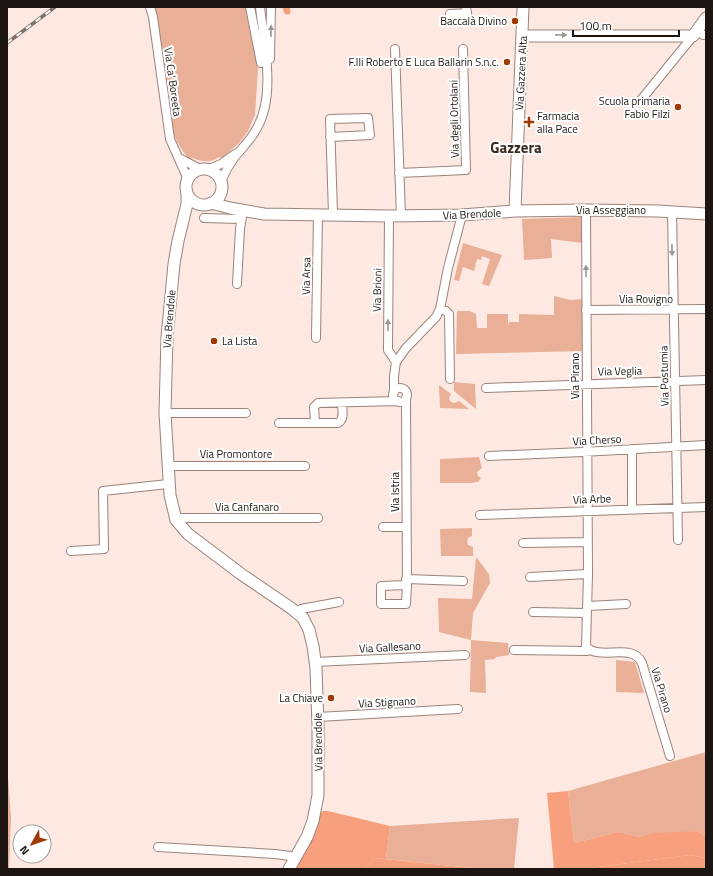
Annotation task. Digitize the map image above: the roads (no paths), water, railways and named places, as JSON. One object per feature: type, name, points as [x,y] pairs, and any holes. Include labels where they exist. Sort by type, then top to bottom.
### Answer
[{"type":"street","name":"Via Ca' Boreeta","points":[[150,7],[154,24],[170,140],[179,158],[187,181]]},
{"type":"street","points":[[250,7],[266,84]]},
{"type":"street","points":[[238,153],[222,164],[194,171],[187,181],[187,193],[193,201],[207,204],[219,196],[228,167],[252,137],[262,119],[266,105],[266,84],[260,7]]},
{"type":"street","points":[[266,84],[270,59],[271,7]]},
{"type":"street","points":[[450,14],[466,13],[466,7]]},
{"type":"street","name":"Via Gazzera Alta","points":[[515,211],[523,7]]},
{"type":"street","points":[[641,100],[698,34],[706,18]]},
{"type":"street","points":[[523,36],[698,34]]},
{"type":"street","name":"Via degli Ortolani","points":[[399,173],[466,170],[463,48]]},
{"type":"street","points":[[395,49],[401,216]]},
{"type":"street","points":[[330,137],[370,135],[368,118],[330,119],[330,137],[333,214]]},
{"type":"street","points":[[179,158],[218,176],[228,201],[241,213]]},
{"type":"street","name":"Via Brendole","points":[[187,193],[187,204],[174,264],[165,368],[168,484],[176,520],[182,529],[297,612],[306,622],[309,630],[315,662],[318,717],[317,801],[313,821],[307,837],[289,869]]},
{"type":"street","name":"Via Brendole","points":[[182,226],[193,211],[207,204],[241,213],[264,214],[401,216],[462,215],[515,211]]},
{"type":"street","name":"Via Pirano","points":[[586,210],[586,452],[588,574],[586,647],[589,650]]},
{"type":"street","name":"Via Asseggiano","points":[[515,211],[672,211],[706,214]]},
{"type":"street","name":"Via Postumia","points":[[672,211],[678,540]]},
{"type":"street","points":[[204,218],[241,213]]},
{"type":"street","points":[[237,284],[241,213]]},
{"type":"street","name":"Via Arsa","points":[[316,338],[318,214]]},
{"type":"street","points":[[396,362],[406,348],[436,317],[440,309],[448,268],[462,215]]},
{"type":"street","name":"Via Brioni","points":[[389,216],[388,350],[396,362]]},
{"type":"street","points":[[440,309],[447,312],[449,315],[450,379]]},
{"type":"street","name":"Via Rovigno","points":[[586,310],[706,309]]},
{"type":"street","name":"Via Istria","points":[[396,362],[394,376],[394,398],[402,400],[406,527],[406,582],[463,581]]},
{"type":"street","name":"Via Veglia","points":[[486,388],[586,383],[706,380]]},
{"type":"street","points":[[315,423],[314,408],[317,404],[402,400],[406,392],[404,389],[399,388],[394,392]]},
{"type":"street","points":[[279,423],[340,422],[342,417],[342,403]]},
{"type":"street","points":[[165,413],[246,413]]},
{"type":"street","name":"Via Cherso","points":[[489,456],[706,445]]},
{"type":"street","points":[[632,449],[632,509]]},
{"type":"street","name":"Via Promontore","points":[[167,466],[305,466]]},
{"type":"street","points":[[71,551],[104,549],[103,491],[168,484]]},
{"type":"street","name":"Via Arbe","points":[[480,514],[706,507]]},
{"type":"street","name":"Via Canfanaro","points":[[176,520],[179,518],[318,518]]},
{"type":"street","points":[[383,527],[406,527]]},
{"type":"street","points":[[523,544],[587,542]]},
{"type":"street","points":[[530,577],[588,574]]},
{"type":"street","points":[[297,612],[301,609],[339,602]]},
{"type":"street","points":[[533,612],[587,609],[626,604]]},
{"type":"street","name":"Via Pirano","points":[[514,650],[589,650],[630,654],[639,657],[670,756]]},
{"type":"street","name":"Via Gallesano","points":[[315,662],[465,655]]},
{"type":"street","name":"Via Stignano","points":[[318,717],[458,710]]},
{"type":"street","points":[[158,847],[275,854],[290,856],[295,859]]},
{"type":"waterway","points":[[286,7],[287,11]]},
{"type":"railway","points":[[7,43],[55,7]]},
{"type":"place","name":"Baccalà Divino","points":[[515,21]]},
{"type":"place","name":"F.lli Roberto E Luca Ballarin S.n.c.","points":[[507,62]]},
{"type":"place","name":"Scuola primaria Fabio Filzi","points":[[678,107]]},
{"type":"place","name":"Farmacia alla Pace","points":[[529,122]]},
{"type":"place","name":"La Lista","points":[[214,341]]},
{"type":"place","name":"La Chiave","points":[[331,698]]},
{"type":"district","name":"Gazzera","points":[[516,148]]}]
